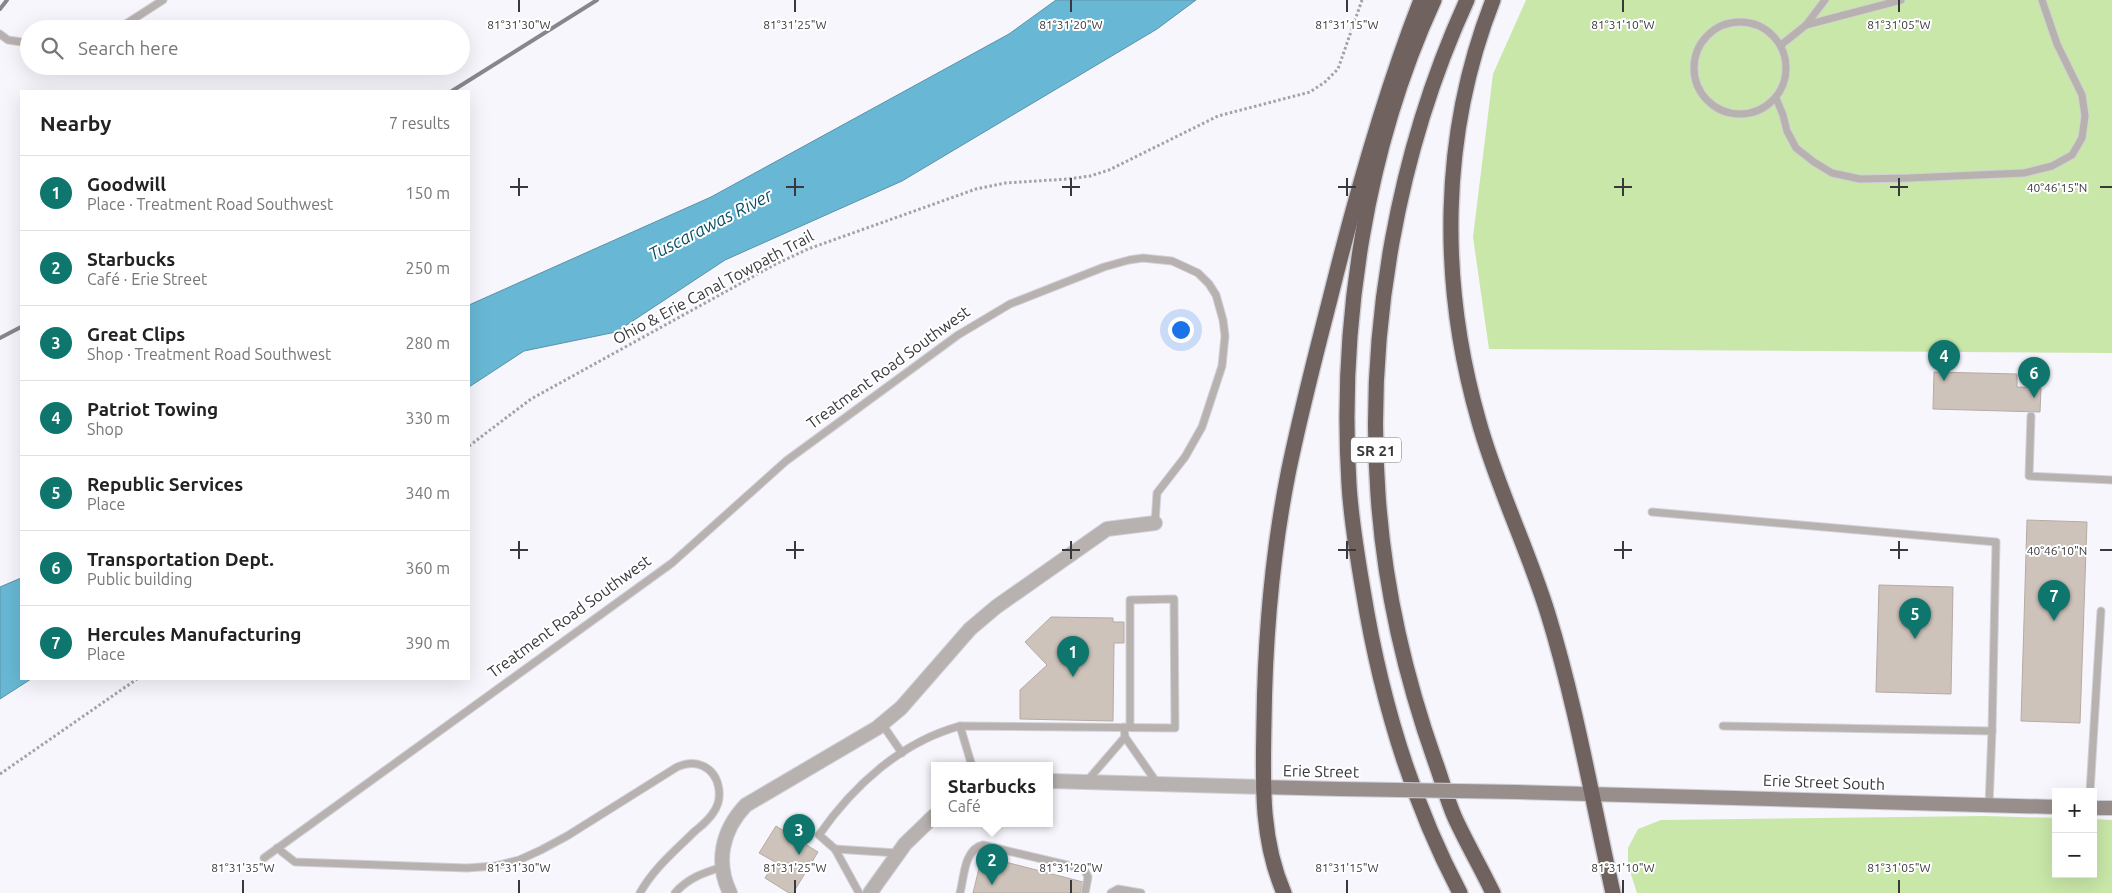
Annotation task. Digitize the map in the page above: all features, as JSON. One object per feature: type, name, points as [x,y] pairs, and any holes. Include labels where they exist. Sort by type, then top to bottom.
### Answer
[{"type":"highway","points":[[1284,893],[1268,840],[1262,787],[1264,677],[1273,571],[1288,476],[1332,290],[1385,98],[1421,0]]},
{"type":"highway","name":"SR 21","points":[[1434,0],[1404,75],[1389,122],[1365,221],[1354,298],[1349,357],[1347,403],[1349,483],[1354,532],[1378,672],[1403,763],[1420,808],[1460,893]]},
{"type":"highway","name":"SR 21","points":[[1467,0],[1450,37],[1420,126],[1398,215],[1389,262],[1376,390],[1377,485],[1391,594],[1409,677],[1422,725],[1455,818],[1493,893]]},
{"type":"highway","points":[[1493,0],[1481,31],[1468,76],[1456,133],[1451,204],[1452,274],[1456,309],[1468,379],[1480,424],[1550,620],[1575,713],[1613,893]]},
{"type":"main road","name":"Erie Street","points":[[1262,787],[1592,794]]},
{"type":"main road","name":"Erie Street South","points":[[1592,794],[2052,807]]},
{"type":"main road","points":[[2097,808],[2112,808]]},
{"type":"street","name":"Treatment Road Southwest","points":[[730,893],[722,867],[724,841],[736,816],[746,805],[852,744],[882,724],[901,708],[970,629],[996,606],[1107,529],[1155,523]]},
{"type":"street","name":"Erie Street","points":[[1053,780],[1262,787]]},
{"type":"street","points":[[873,891],[897,853],[931,819]]},
{"type":"lane","points":[[132,20],[163,0]]},
{"type":"lane","points":[[1781,44],[1806,25],[1825,0]]},
{"type":"lane","points":[[1806,25],[1901,0]]},
{"type":"lane","points":[[1776,98],[1787,131],[1796,148],[1832,173],[1860,179],[1909,178],[2024,173],[2052,166],[2072,155],[2082,138],[2085,116],[2082,95],[2057,44],[2042,0]]},
{"type":"lane","points":[[1742,21],[1757,24],[1771,32],[1781,44],[1786,58],[1787,72],[1783,86],[1776,98],[1764,109],[1749,114],[1733,114],[1718,109],[1706,100],[1697,87],[1693,72],[1695,56],[1701,42],[1712,30],[1726,23],[1742,21]]},
{"type":"lane","points":[[0,34],[8,40],[20,42]]},
{"type":"lane","name":"Treatment Road Southwest","points":[[264,858],[672,563],[786,462],[958,335],[1010,304],[1104,267],[1143,258],[1172,262],[1198,273],[1209,284],[1216,296],[1223,320],[1225,336],[1222,366],[1202,427],[1185,457],[1157,492],[1155,523]]},
{"type":"lane","points":[[2031,416],[2029,476],[2112,480]]},
{"type":"lane","points":[[1652,512],[1996,542],[1990,805]]},
{"type":"lane","points":[[859,893],[835,848],[819,835],[836,810],[871,776],[918,742],[938,732],[960,726],[1127,727],[1175,728],[1174,599],[1130,600],[1127,727],[1125,738],[1087,781]]},
{"type":"lane","points":[[2090,788],[2101,611]]},
{"type":"lane","points":[[882,724],[902,753]]},
{"type":"lane","points":[[960,726],[971,762]]},
{"type":"lane","points":[[1722,726],[1992,731]]},
{"type":"lane","points":[[1125,738],[1157,783]]},
{"type":"lane","points":[[277,848],[294,862],[467,868],[496,866],[518,860],[567,836],[677,767],[688,763],[704,766],[713,773],[717,782],[719,793],[716,809],[662,863],[640,893]]},
{"type":"lane","points":[[960,893],[969,855],[976,848],[986,845],[1084,870],[1088,876],[1085,893]]},
{"type":"lane","points":[[835,848],[897,853]]},
{"type":"lane","points":[[675,893],[684,882],[722,867]]},
{"type":"lane","points":[[1111,893],[1115,890],[1123,889],[1141,893]]},
{"type":"path","name":"Ohio & Erie Canal Towpath Trail","points":[[470,445],[503,418],[531,399],[774,265],[808,249],[976,189],[1005,183],[1090,176],[1109,170],[1218,116],[1310,92],[1325,82],[1338,69],[1362,0]]},
{"type":"path","points":[[0,774],[136,680]]},
{"type":"green space","points":[[1526,0],[2112,0],[2112,353],[1489,349],[1473,237],[1493,74]]},
{"type":"green space","points":[[1985,816],[2052,818],[2052,878],[2097,878],[2097,819],[2112,820],[2112,893],[1637,893],[1628,865],[1628,848],[1638,829],[1661,820]]},
{"type":"water","name":"Tuscarawas River","points":[[1056,0],[1196,0],[1157,29],[902,181],[725,260],[616,332],[524,351],[470,386],[470,305],[711,197],[1009,34]]},
{"type":"water","points":[[20,578],[20,680],[29,680],[0,699],[0,587]]},
{"type":"building","points":[[1934,372],[2017,374],[2017,387],[2041,388],[2040,412],[1933,409]]},
{"type":"building","points":[[2027,520],[2087,522],[2080,723],[2021,721]]},
{"type":"building","points":[[1879,585],[1953,587],[1951,694],[1876,692]]},
{"type":"building","points":[[1051,617],[1113,618],[1113,622],[1124,622],[1124,643],[1114,643],[1113,721],[1020,719],[1020,690],[1047,665],[1025,642]]},
{"type":"building","points":[[776,826],[818,852],[793,893],[789,893],[765,878],[775,862],[759,853]]},
{"type":"building","points":[[982,856],[1083,882],[1080,893],[973,893]]},
{"type":"railway","points":[[0,9],[7,0]]},
{"type":"railway","points":[[454,90],[597,0]]},
{"type":"railway","points":[[0,338],[20,328]]},
{"type":"place","name":"Patriot Towing","points":[[1944,381]]},
{"type":"place","name":"Transportation Dept.","points":[[2034,398]]},
{"type":"place","name":"Hercules Manufacturing","points":[[2054,621]]},
{"type":"place","name":"Republic Services","points":[[1915,639]]},
{"type":"place","name":"Goodwill","points":[[1073,677]]},
{"type":"place","name":"Great Clips","points":[[799,855]]},
{"type":"place","name":"Starbucks","points":[[992,885]]}]
